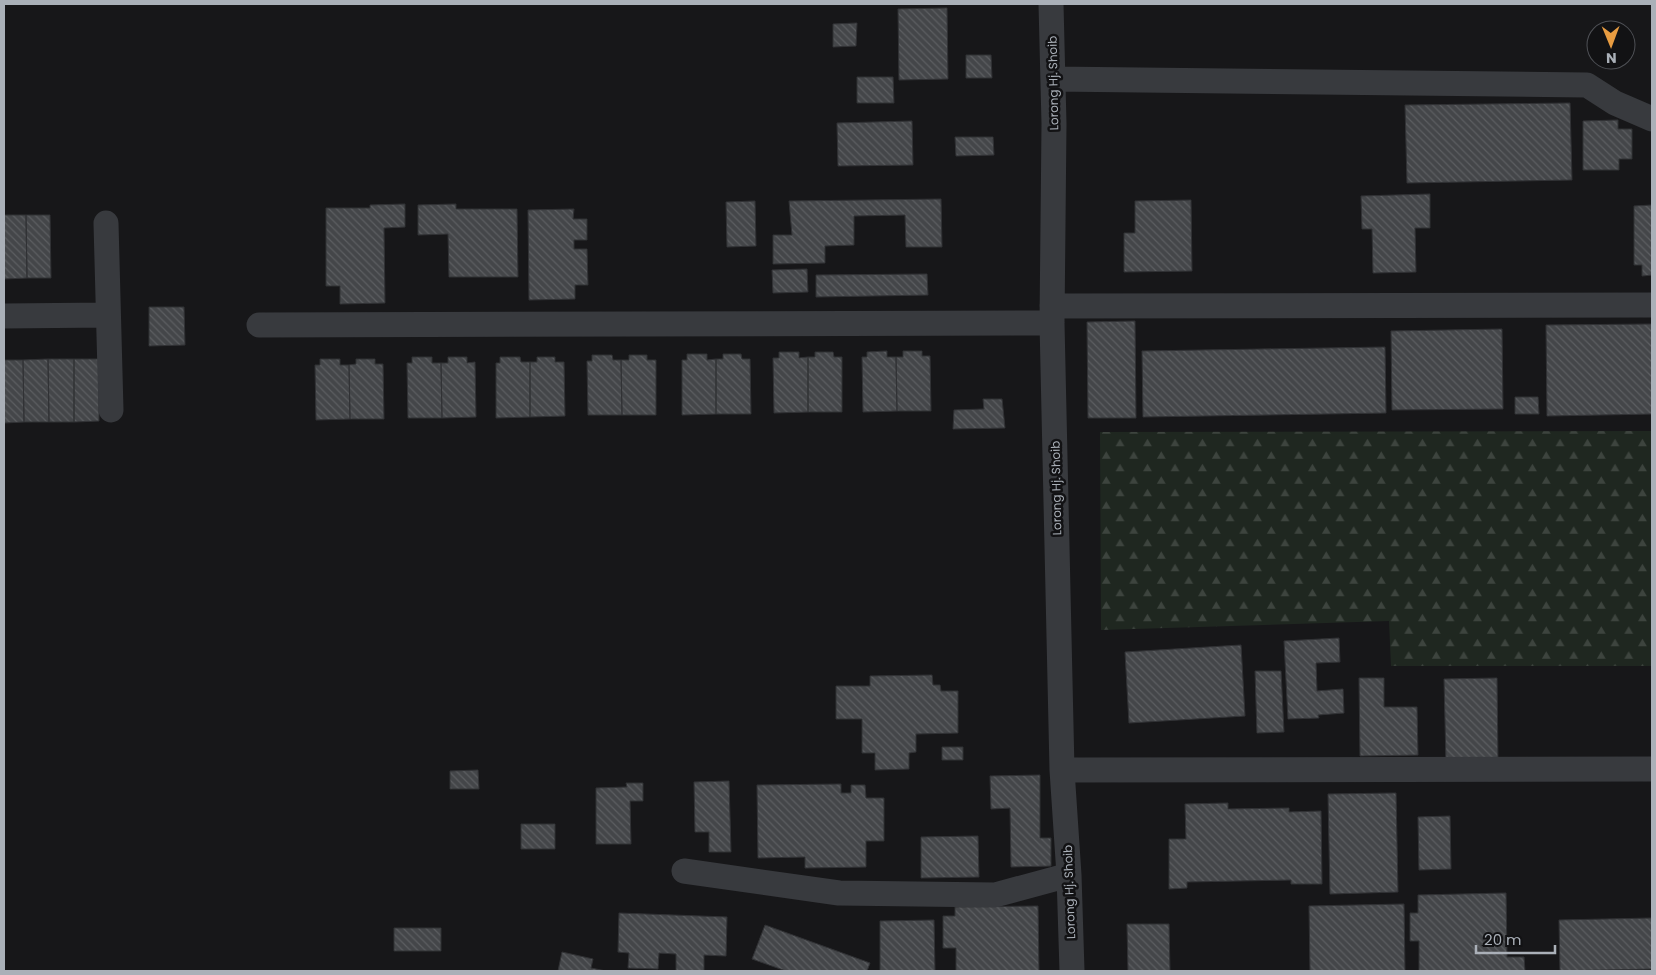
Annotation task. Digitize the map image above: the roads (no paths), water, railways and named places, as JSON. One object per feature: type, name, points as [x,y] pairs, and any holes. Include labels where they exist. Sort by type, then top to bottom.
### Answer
[{"type":"street","name":"Lorong Hj. Shoib","points":[[1051,4],[1053,80],[1052,314],[1062,770],[1069,875],[1072,971]]},
{"type":"street","points":[[1053,80],[1587,85],[1615,103],[1652,119]]},
{"type":"street","points":[[106,223],[112,410]]},
{"type":"street","points":[[259,325],[1652,305]]},
{"type":"street","points":[[4,316],[108,315]]},
{"type":"street","points":[[1062,770],[1652,769]]},
{"type":"street","points":[[684,871],[839,893],[985,895],[995,895],[1069,875]]}]
